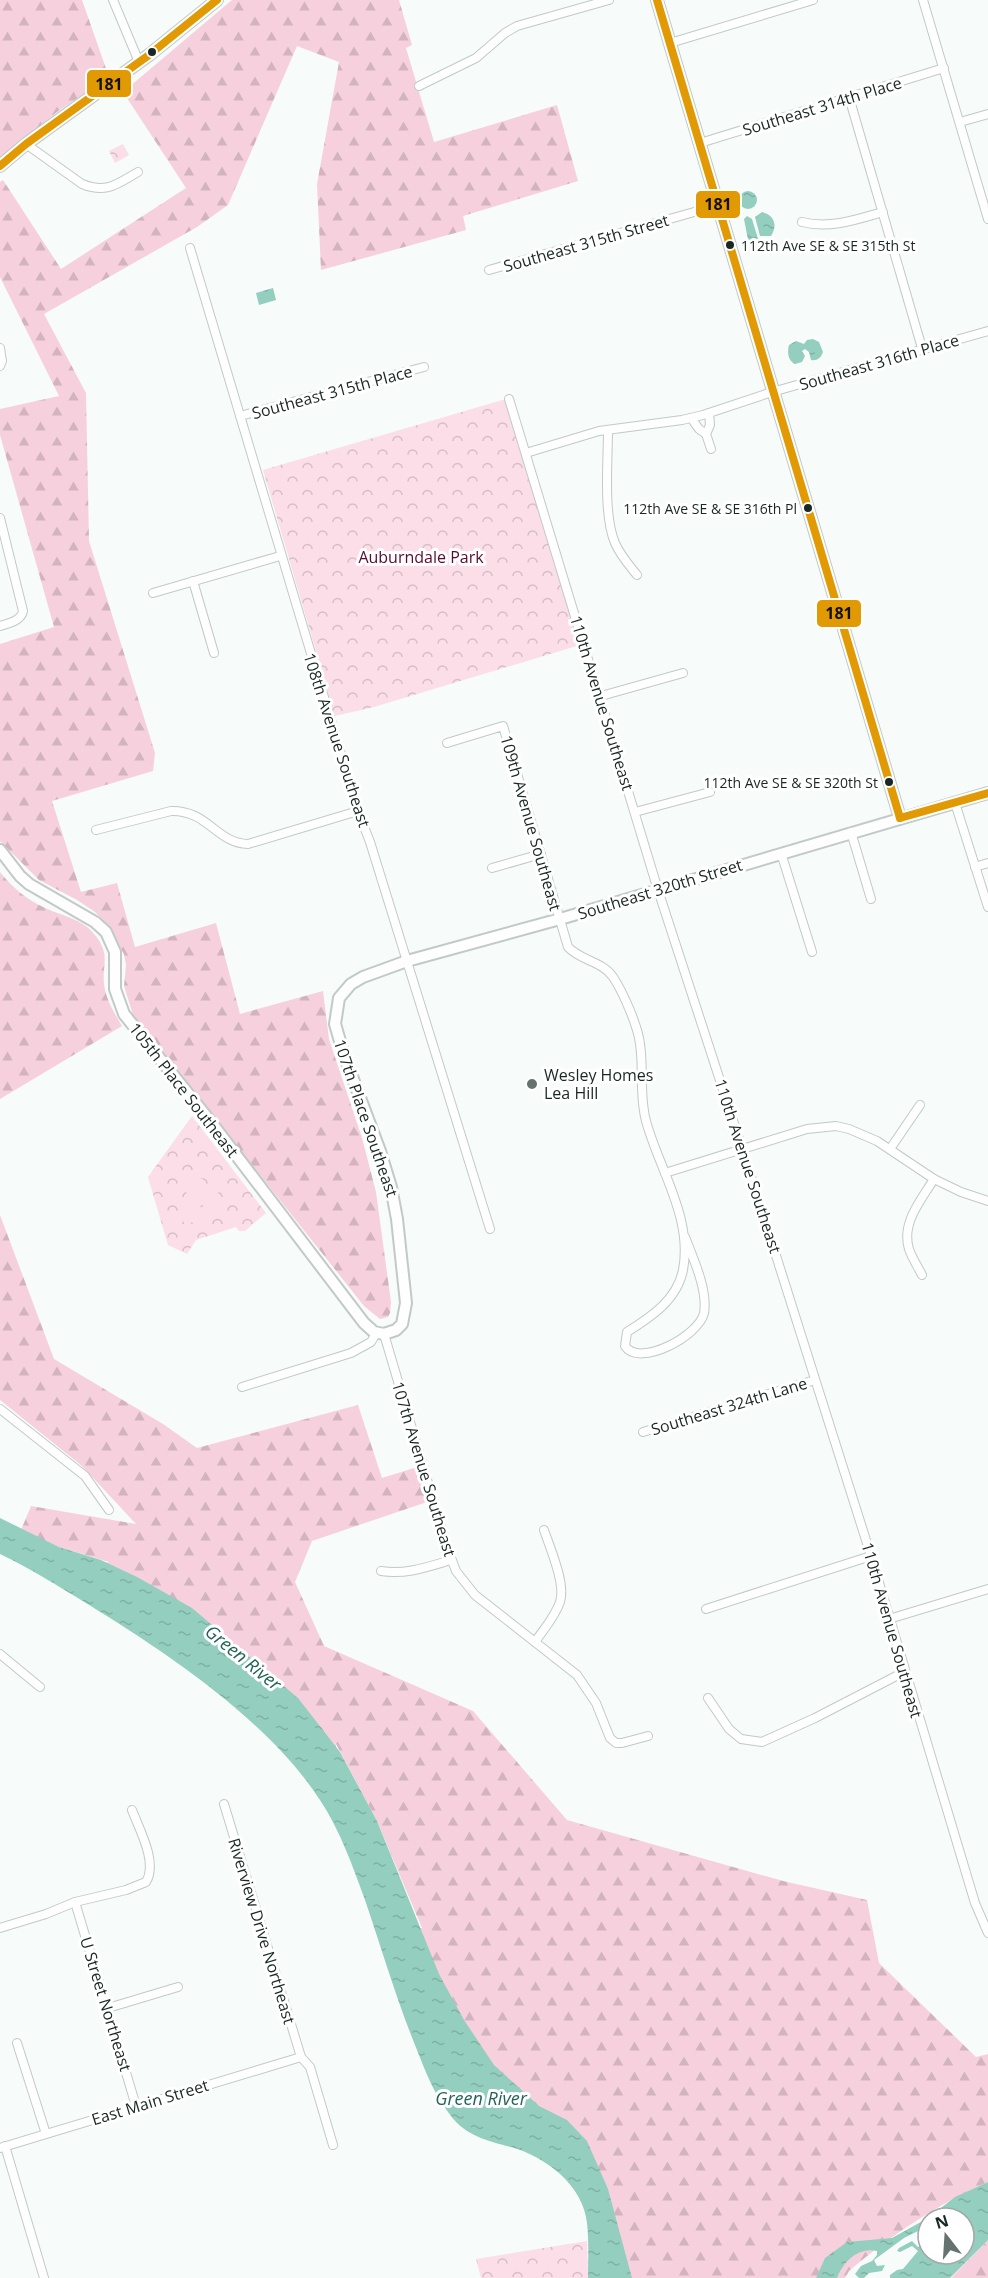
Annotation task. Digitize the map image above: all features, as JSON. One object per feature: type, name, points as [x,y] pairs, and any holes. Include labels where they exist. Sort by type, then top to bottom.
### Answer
[{"type":"street","points":[[113,0],[140,62]]},
{"type":"street","points":[[0,166],[26,144],[140,62],[217,0]]},
{"type":"street","points":[[420,86],[476,58],[505,33],[517,26],[609,0]]},
{"type":"street","points":[[657,0],[900,818]]},
{"type":"street","points":[[670,43],[813,0]]},
{"type":"street","points":[[923,0],[988,219]]},
{"type":"street","name":"Southeast 314th Place","points":[[700,143],[944,68]]},
{"type":"street","points":[[849,98],[922,348]]},
{"type":"street","points":[[960,122],[988,114]]},
{"type":"street","points":[[26,144],[90,188],[111,188],[138,172]]},
{"type":"street","name":"Southeast 315th Street","points":[[489,270],[719,205]]},
{"type":"street","points":[[802,222],[818,226],[838,224],[882,212]]},
{"type":"street","name":"108th Avenue Southeast","points":[[190,248],[280,556],[490,1229]]},
{"type":"street","name":"Southeast 316th Place","points":[[526,453],[584,435],[710,413],[772,392],[988,331]]},
{"type":"street","points":[[0,348],[2,352],[0,366]]},
{"type":"street","name":"Southeast 315th Place","points":[[240,416],[424,368]]},
{"type":"street","name":"110th Avenue Southeast","points":[[509,399],[658,890],[871,1556],[975,1903],[988,1933]]},
{"type":"street","points":[[706,434],[710,425],[710,413]]},
{"type":"street","points":[[691,418],[696,426],[706,434],[711,449]]},
{"type":"street","points":[[608,430],[611,531],[618,550],[637,575]]},
{"type":"street","points":[[0,518],[14,567],[23,611],[17,620],[0,626]]},
{"type":"street","points":[[153,593],[280,556]]},
{"type":"street","points":[[193,581],[214,653]]},
{"type":"street","points":[[600,696],[684,673]]},
{"type":"street","name":"109th Avenue Southeast","points":[[447,743],[503,726],[568,947],[579,957],[598,964],[612,975],[638,1034],[641,1056],[641,1100],[652,1141],[701,1282],[704,1311],[693,1331],[672,1344],[636,1354],[629,1351],[625,1346],[627,1332],[662,1307],[680,1281],[685,1237]]},
{"type":"street","points":[[635,812],[710,792]]},
{"type":"street","name":"Southeast 320th Street","points":[[339,998],[356,980],[407,961],[560,919],[988,793]]},
{"type":"street","points":[[955,803],[988,907]]},
{"type":"street","points":[[96,830],[171,811],[181,811],[189,812],[204,820],[224,837],[239,844],[248,844],[358,811]]},
{"type":"street","points":[[851,832],[871,899]]},
{"type":"street","name":"105th Place Southeast","points":[[0,850],[29,884],[95,922],[106,932],[115,952],[117,998],[129,1022],[214,1126],[354,1311],[369,1328],[381,1333]]},
{"type":"street","points":[[782,853],[812,952]]},
{"type":"street","points":[[492,868],[541,854]]},
{"type":"street","points":[[975,867],[988,863]]},
{"type":"street","name":"107th Place Southeast","points":[[339,998],[335,1018],[338,1039],[386,1169],[397,1219],[406,1297],[405,1315],[402,1324],[396,1330],[381,1333]]},
{"type":"street","points":[[890,1149],[921,1106]]},
{"type":"street","points":[[665,1173],[807,1129],[827,1126],[842,1127],[862,1134],[890,1149],[934,1179],[961,1192],[988,1201]]},
{"type":"street","points":[[922,1275],[909,1249],[908,1230],[911,1215],[934,1179]]},
{"type":"street","points":[[242,1387],[351,1353],[371,1342],[381,1333]]},
{"type":"street","name":"107th Avenue Southeast","points":[[381,1333],[451,1560],[461,1579],[475,1595],[582,1681],[596,1703],[610,1738],[619,1743],[648,1736]]},
{"type":"street","name":"Southeast 324th Lane","points":[[643,1432],[815,1380]]},
{"type":"street","points":[[0,1409],[85,1476],[109,1510]]},
{"type":"street","points":[[534,1642],[558,1607],[561,1594],[544,1530]]},
{"type":"street","points":[[706,1609],[871,1556]]},
{"type":"street","points":[[381,1571],[397,1573],[414,1571],[451,1560]]},
{"type":"street","points":[[889,1619],[988,1589]]},
{"type":"street","points":[[0,1654],[40,1687]]},
{"type":"street","points":[[708,1698],[729,1729],[741,1739],[762,1742],[815,1718],[904,1672]]},
{"type":"street","name":"Riverview Drive Northeast","points":[[224,1804],[301,2057],[310,2067],[333,2145]]},
{"type":"street","points":[[0,1928],[46,1914],[75,1902],[139,1886],[147,1880],[149,1870],[147,1854],[132,1810]]},
{"type":"street","name":"U Street Northeast","points":[[75,1902],[136,2106]]},
{"type":"street","points":[[108,2008],[178,1987]]},
{"type":"street","points":[[18,2043],[46,2134]]},
{"type":"street","name":"East Main Street","points":[[3,2147],[301,2057]]},
{"type":"street","points":[[3,2147],[44,2278]]},
{"type":"green space","points":[[0,0],[82,0],[109,77],[57,112],[0,158]]},
{"type":"green space","points":[[232,0],[399,0],[412,45],[406,48],[434,142],[557,105],[578,181],[463,216],[466,230],[321,270],[317,184],[339,62],[297,46],[228,205],[197,227],[44,314],[86,393],[89,541],[155,753],[153,771],[52,801],[81,892],[117,883],[135,947],[216,923],[240,1014],[323,991],[329,1039],[362,1138],[376,1192],[391,1302],[388,1317],[380,1319],[364,1306],[133,1015],[124,986],[126,965],[124,954],[103,920],[77,900],[39,880],[0,841],[0,644],[54,627],[0,435],[0,409],[59,396],[0,277],[0,182],[3,180],[61,269],[186,188],[123,92]]},
{"type":"green space","points":[[123,144],[129,155],[115,163],[109,151]]},
{"type":"green space","name":"Auburndale Park","points":[[506,399],[580,645],[374,707],[335,716],[263,470]]},
{"type":"green space","points":[[0,872],[14,888],[31,900],[78,921],[95,935],[103,948],[104,984],[107,995],[122,1026],[0,1099]]},
{"type":"green space","points":[[192,1116],[266,1213],[245,1231],[239,1231],[236,1227],[196,1240],[187,1254],[168,1245],[148,1177]]},
{"type":"green space","points":[[188,1178],[203,1179],[199,1223],[183,1222]]},
{"type":"green space","points":[[205,1186],[219,1187],[216,1218],[202,1216]]},
{"type":"green space","points":[[0,1215],[54,1359],[163,1424],[197,1448],[358,1405],[382,1478],[417,1467],[427,1502],[312,1541],[295,1582],[324,1646],[473,1711],[567,1820],[783,1881],[867,1900],[879,1963],[976,2057],[988,2054],[988,2182],[941,2206],[916,2206],[916,2221],[865,2258],[849,2271],[845,2278],[623,2278],[618,2253],[523,2116],[403,1934],[422,1928],[377,1821],[335,1742],[347,1794],[90,1569],[109,1562],[59,1547],[21,1530],[31,1506],[136,1524],[82,1466],[0,1400]]},
{"type":"green space","points":[[988,2240],[988,2278],[951,2278],[963,2266],[976,2266],[976,2252]]},
{"type":"green space","points":[[587,2241],[588,2278],[481,2278],[476,2259]]},
{"type":"water","points":[[748,191],[756,196],[757,200],[752,208],[748,209],[740,204],[739,200],[744,192]]},
{"type":"water","points":[[762,212],[774,221],[771,236],[760,236],[755,217]]},
{"type":"water","points":[[747,216],[752,219],[759,242],[752,246],[749,245],[744,219]]},
{"type":"water","points":[[273,288],[276,300],[259,305],[256,293]]},
{"type":"water","points":[[813,339],[819,342],[823,352],[820,357],[811,360],[809,352],[805,349],[802,351],[805,356],[802,362],[793,363],[789,356],[789,345],[796,341],[804,344],[807,340]]},
{"type":"water","name":"Green River","points":[[0,1518],[59,1547],[101,1560],[192,1608],[298,1698],[340,1752],[377,1821],[439,1974],[464,2020],[494,2065],[539,2106],[567,2120],[587,2141],[608,2189],[632,2278],[588,2278],[587,2223],[584,2209],[578,2196],[561,2174],[524,2152],[471,2133],[457,2123],[445,2108],[431,2084],[410,2032],[346,1849],[320,1800],[298,1771],[273,1742],[214,1690],[182,1666],[86,1603],[0,1554]]},
{"type":"water","points":[[988,2182],[988,2240],[976,2252],[976,2206],[943,2206],[955,2197]]},
{"type":"water","points":[[916,2225],[916,2232],[874,2260],[877,2266],[885,2265],[882,2271],[869,2273],[864,2278],[859,2278],[855,2274],[861,2266],[872,2261],[877,2255],[877,2251],[870,2250],[852,2257],[837,2278],[816,2278],[825,2258],[847,2242],[892,2238]]},
{"type":"water","points":[[912,2241],[916,2245],[916,2249],[912,2246],[900,2252],[897,2251],[899,2248]]},
{"type":"water","points":[[916,2253],[916,2266],[962,2266],[950,2278],[890,2278],[890,2275],[897,2270],[903,2269]]},
{"type":"transit line","name":"181","points":[[0,166],[26,144],[149,55],[217,0]]},
{"type":"transit line","name":"181","points":[[657,0],[900,818]]},
{"type":"transit line","name":"181","points":[[900,818],[988,793]]},
{"type":"place","name":"112th Ave SE & SE 315th St","points":[[730,245]]},
{"type":"place","name":"112th Ave SE & SE 316th Pl","points":[[808,508]]},
{"type":"place","name":"112th Ave SE & SE 320th St","points":[[889,782]]},
{"type":"place","name":"Wesley Homes Lea Hill","points":[[532,1084]]}]
